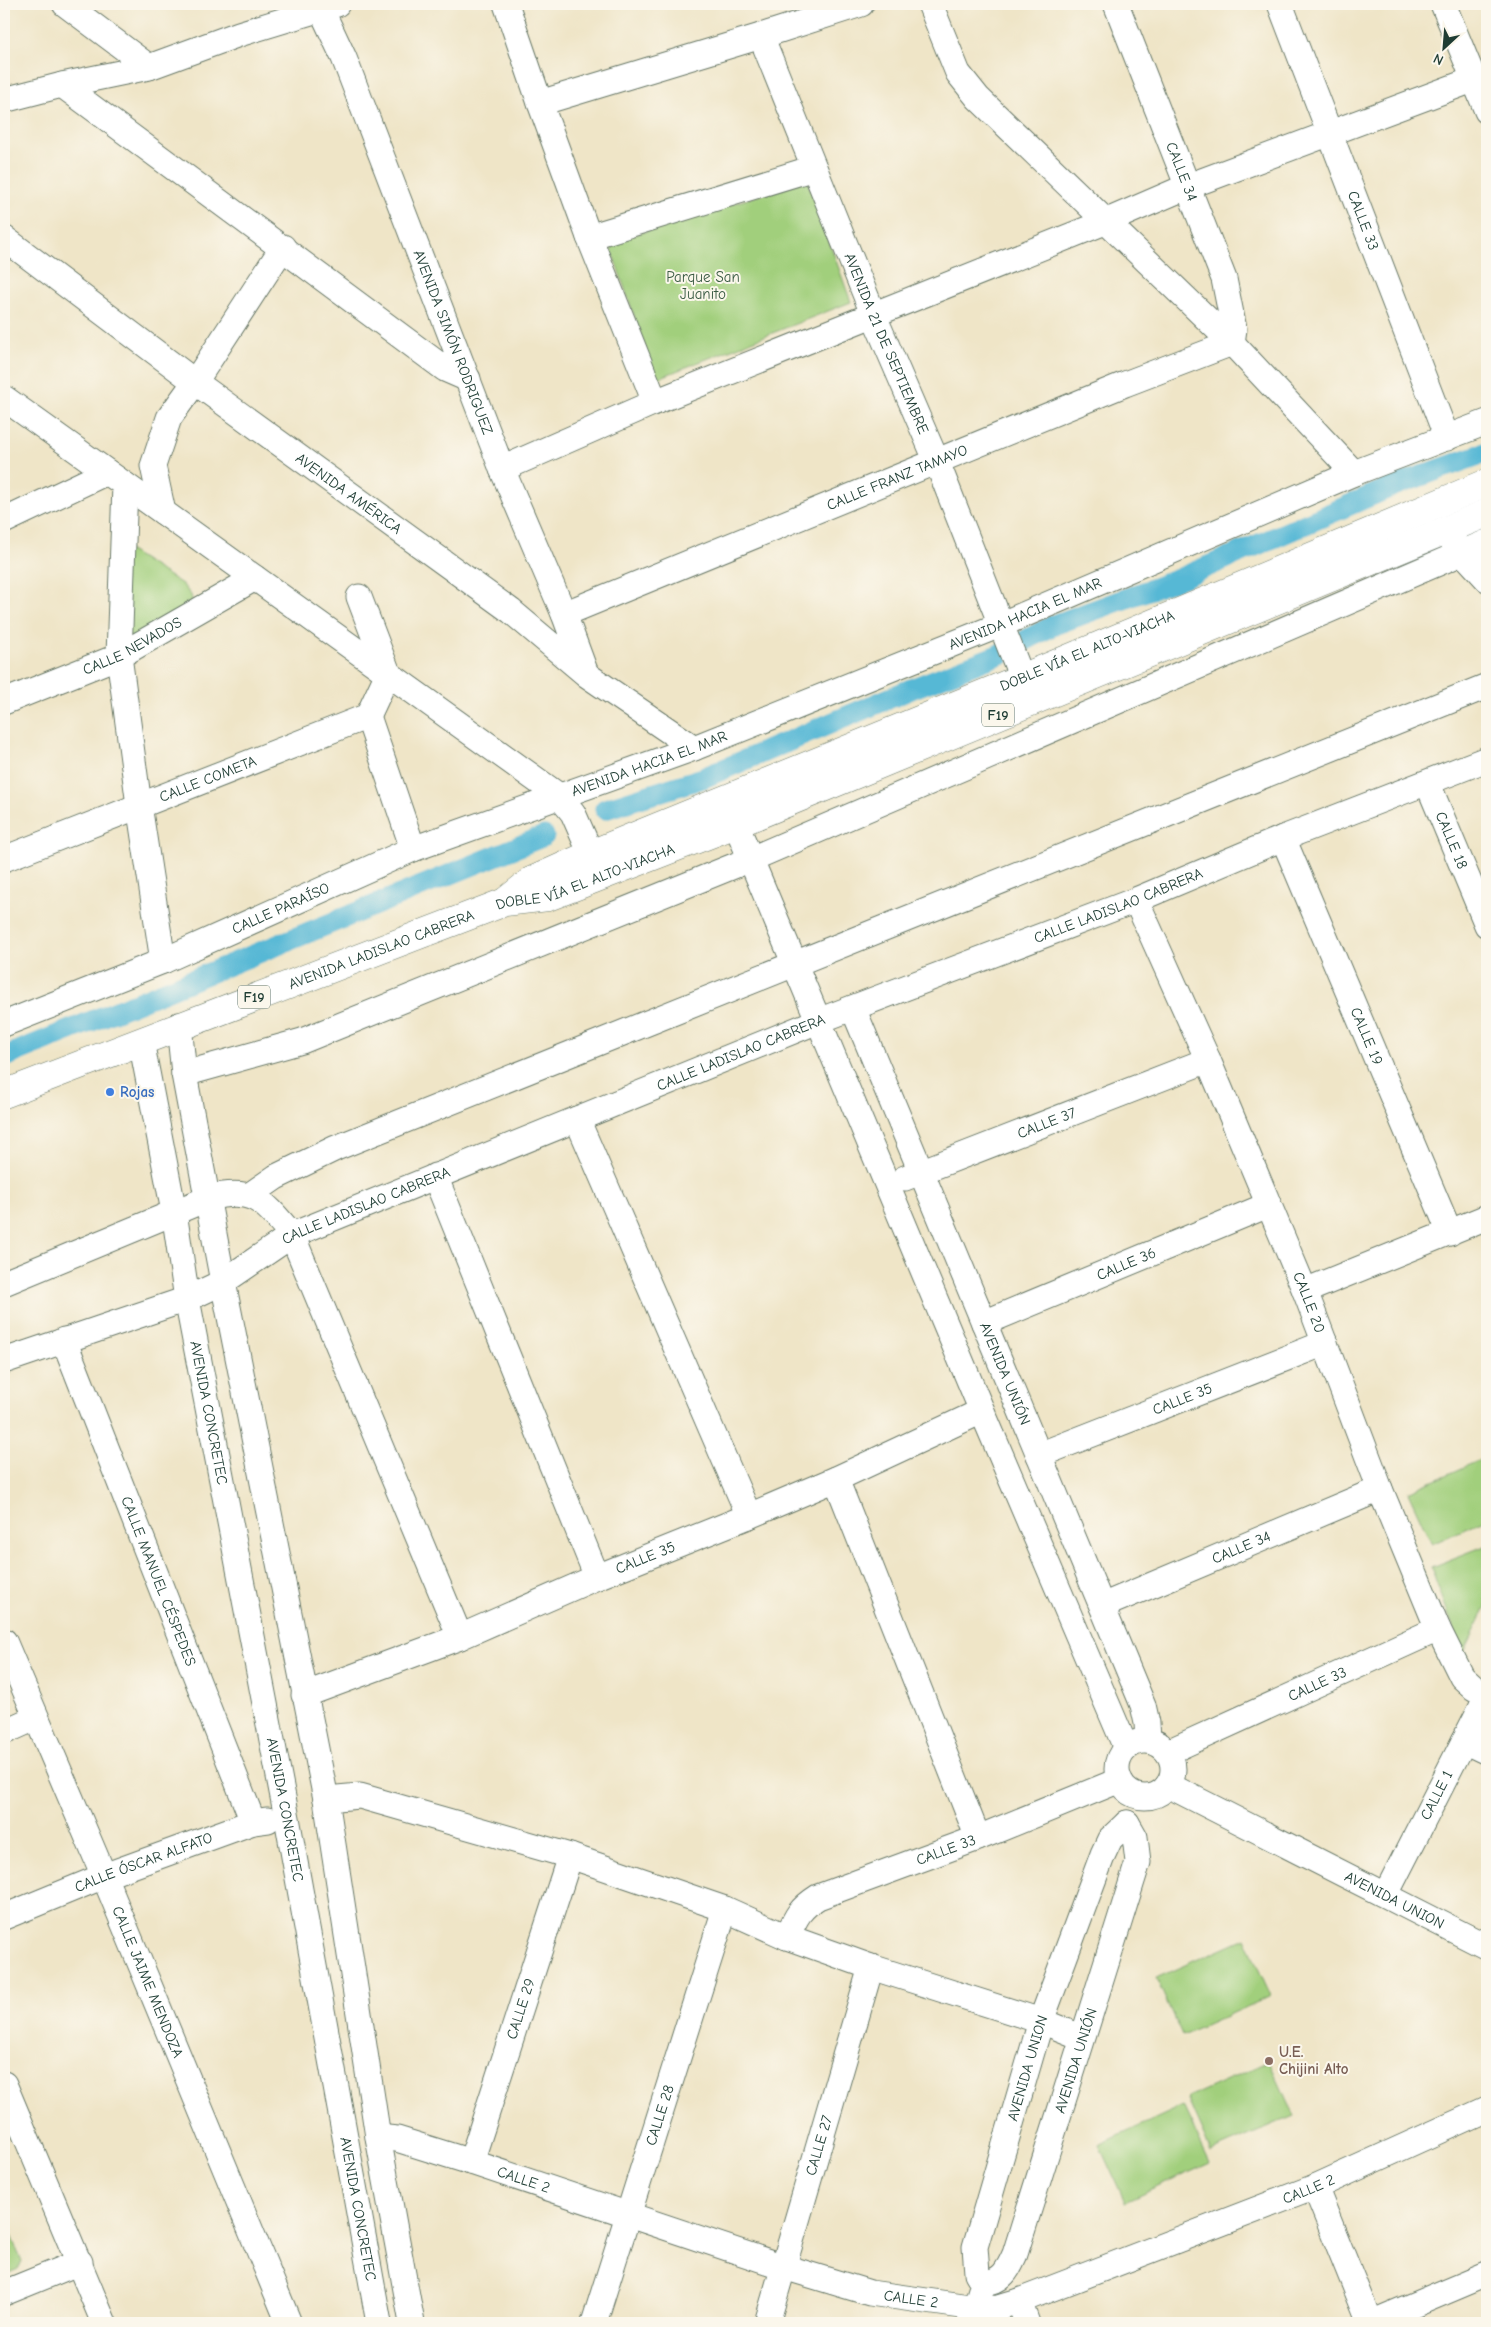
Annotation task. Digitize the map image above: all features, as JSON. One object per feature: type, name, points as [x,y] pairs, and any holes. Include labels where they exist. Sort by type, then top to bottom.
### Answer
[{"type":"highway","name":"DOBLE VÍA EL ALTO-VIACHA","points":[[505,902],[531,881],[576,824],[1019,671],[1487,484]]},
{"type":"highway","name":"DOBLE VÍA EL ALTO-VIACHA","points":[[505,902],[548,897],[736,824],[1487,513]]},
{"type":"highway","name":"AVENIDA LADISLAO CABRERA","points":[[4,1094],[179,1025],[505,902]]},
{"type":"street","points":[[65,4],[150,67]]},
{"type":"street","points":[[506,4],[589,237],[655,402]]},
{"type":"street","points":[[540,103],[861,4]]},
{"type":"street","points":[[930,4],[958,73],[978,98],[1232,343],[1354,473]]},
{"type":"street","name":"CALLE 34","points":[[1116,4],[1224,279],[1234,329],[1232,343]]},
{"type":"street","name":"CALLE 33","points":[[1280,4],[1447,438]]},
{"type":"street","points":[[1443,4],[1487,111]]},
{"type":"street","points":[[4,100],[150,67],[239,34],[324,6]]},
{"type":"street","name":"AVENIDA SIMÓN RODRIGUEZ","points":[[324,6],[502,468],[564,614],[586,674]]},
{"type":"street","name":"AVENIDA 21 DE SEPTIEMBRE","points":[[761,36],[874,316],[937,462],[1019,671]]},
{"type":"street","points":[[502,468],[655,402],[874,316],[1105,222],[1186,186],[1475,79]]},
{"type":"street","points":[[62,86],[283,247],[445,369],[468,379]]},
{"type":"street","points":[[589,237],[814,168]]},
{"type":"street","name":"AVENIDA AMÉRICA","points":[[4,238],[195,382],[511,611],[586,674],[694,748]]},
{"type":"street","points":[[163,512],[153,466],[169,418],[195,382],[283,247]]},
{"type":"street","name":"CALLE FRANZ TAMAYO","points":[[564,614],[1232,343]]},
{"type":"street","points":[[4,398],[388,673],[576,824]]},
{"type":"street","name":"AVENIDA HACIA EL MAR","points":[[576,824],[694,748],[1002,631],[1354,473],[1487,422]]},
{"type":"street","points":[[4,521],[116,479]]},
{"type":"street","points":[[116,479],[120,656],[139,805],[163,961]]},
{"type":"street","points":[[1442,531],[1487,579]]},
{"type":"street","points":[[184,1074],[302,1041],[751,859],[1487,542]]},
{"type":"street","name":"CALLE NEVADOS","points":[[4,702],[120,656],[255,578]]},
{"type":"street","points":[[359,597],[388,673],[368,716],[413,849]]},
{"type":"street","points":[[250,1195],[276,1177],[336,1148],[1487,686]]},
{"type":"street","name":"CALLE COMETA","points":[[4,860],[368,716]]},
{"type":"street","name":"CALLE LADISLAO CABRERA","points":[[4,1361],[187,1299],[222,1282],[292,1234],[818,1021],[1136,900],[1283,838],[1428,784],[1487,759]]},
{"type":"street","name":"CALLE 18","points":[[1428,784],[1487,925]]},
{"type":"street","name":"CALLE PARAÍSO","points":[[4,1024],[163,961],[413,849],[576,824]]},
{"type":"street","points":[[736,824],[982,1411],[1148,1747],[1173,1768],[1168,1785],[1154,1795],[1129,1788]]},
{"type":"street","name":"CALLE 19","points":[[1283,838],[1450,1233]]},
{"type":"street","name":"CALLE 20","points":[[1136,900],[1208,1060],[1306,1292],[1380,1489],[1438,1629],[1462,1677],[1487,1696]]},
{"type":"street","name":"AVENIDA UNIÓN","points":[[853,1008],[1143,1704],[1148,1723],[1148,1747]]},
{"type":"street","points":[[179,1025],[184,1074],[209,1198],[222,1282],[326,1798],[378,2137],[412,2323]]},
{"type":"street","name":"AVENIDA CONCRETEC","points":[[141,1041],[174,1212],[187,1299],[287,1818],[379,2323]]},
{"type":"street","name":"CALLE 37","points":[[887,1184],[1208,1060]]},
{"type":"street","points":[[577,1118],[749,1516]]},
{"type":"street","points":[[435,1176],[597,1577]]},
{"type":"street","points":[[4,1283],[209,1198],[230,1192],[250,1195],[268,1207],[292,1234],[460,1637]]},
{"type":"street","name":"CALLE 36","points":[[984,1323],[1268,1205]]},
{"type":"street","points":[[1306,1292],[1487,1217]]},
{"type":"street","name":"CALLE MANUEL CÉSPEDES","points":[[64,1340],[253,1822]]},
{"type":"street","name":"CALLE 35","points":[[1039,1455],[1325,1343]]},
{"type":"street","name":"CALLE 35","points":[[304,1695],[460,1637],[597,1577],[749,1516],[836,1479],[982,1411]]},
{"type":"street","points":[[836,1479],[978,1838]]},
{"type":"street","name":"CALLE 34","points":[[1102,1606],[1380,1489]]},
{"type":"street","name":"CALLE 33","points":[[1148,1747],[1438,1629]]},
{"type":"street","name":"CALLE JAIME MENDOZA","points":[[4,1641],[104,1876],[289,2323]]},
{"type":"street","name":"CALLE 1","points":[[1386,1894],[1487,1696]]},
{"type":"street","points":[[4,1732],[36,1718]]},
{"type":"street","points":[[1464,1741],[1487,1752]]},
{"type":"street","points":[[1127,1823],[1129,1788],[1118,1763],[1148,1747]]},
{"type":"street","name":"AVENIDA UNION","points":[[1168,1785],[1386,1894],[1487,1947]]},
{"type":"street","name":"CALLE 33","points":[[787,1938],[796,1916],[804,1906],[818,1897],[978,1838],[1129,1788]]},
{"type":"street","points":[[326,1798],[360,1796],[570,1856],[725,1909],[787,1938],[1041,2021],[1081,2037]]},
{"type":"street","name":"CALLE ÓSCAR ALFATO","points":[[4,1918],[104,1876],[253,1822],[287,1818]]},
{"type":"street","name":"AVENIDA UNIÓN","points":[[983,2283],[1000,2279],[1007,2271],[1015,2254],[1081,2037],[1138,1862],[1135,1837],[1127,1823]]},
{"type":"street","name":"AVENIDA UNION","points":[[983,2283],[977,2273],[976,2247],[1041,2021],[1103,1854],[1110,1838],[1127,1823]]},
{"type":"street","name":"CALLE 29","points":[[471,2162],[570,1856]]},
{"type":"street","name":"CALLE 28","points":[[594,2323],[626,2215],[725,1909]]},
{"type":"street","name":"CALLE 27","points":[[767,2323],[871,1967]]},
{"type":"street","points":[[4,2084],[104,2323]]},
{"type":"street","name":"CALLE 2","points":[[378,2137],[397,2140],[471,2162],[784,2267],[870,2293],[974,2316],[999,2307],[1023,2312],[1315,2187],[1487,2109]]},
{"type":"street","points":[[1315,2187],[1370,2323],[1487,2274]]},
{"type":"street","points":[[4,2293],[80,2262]]},
{"type":"street","points":[[974,2316],[983,2283]]},
{"type":"green space","name":"Parque San Juanito","points":[[807,180],[851,302],[656,379],[609,243]]},
{"type":"green space","points":[[114,541],[182,584],[191,595],[194,607],[125,642]]},
{"type":"green space","points":[[1487,1457],[1487,1519],[1432,1544],[1408,1492]]},
{"type":"green space","points":[[1487,1545],[1487,1606],[1463,1654],[1431,1567]]},
{"type":"green space","points":[[1245,1938],[1271,1996],[1182,2036],[1156,1978]]},
{"type":"green space","points":[[1269,2061],[1294,2116],[1211,2152],[1187,2098]]},
{"type":"green space","points":[[1183,2106],[1210,2163],[1125,2202],[1099,2145]]},
{"type":"green space","points":[[4,2219],[22,2262],[18,2269],[4,2275]]},
{"type":"waterway","points":[[605,809],[703,778],[911,689],[998,655],[1054,625],[1181,578],[1391,487],[1487,452]]},
{"type":"waterway","points":[[4,1057],[544,836]]},
{"type":"place","name":"Rojas","points":[[110,1092]]},
{"type":"place","name":"U.E. Chijini Alto","points":[[1269,2061]]}]
